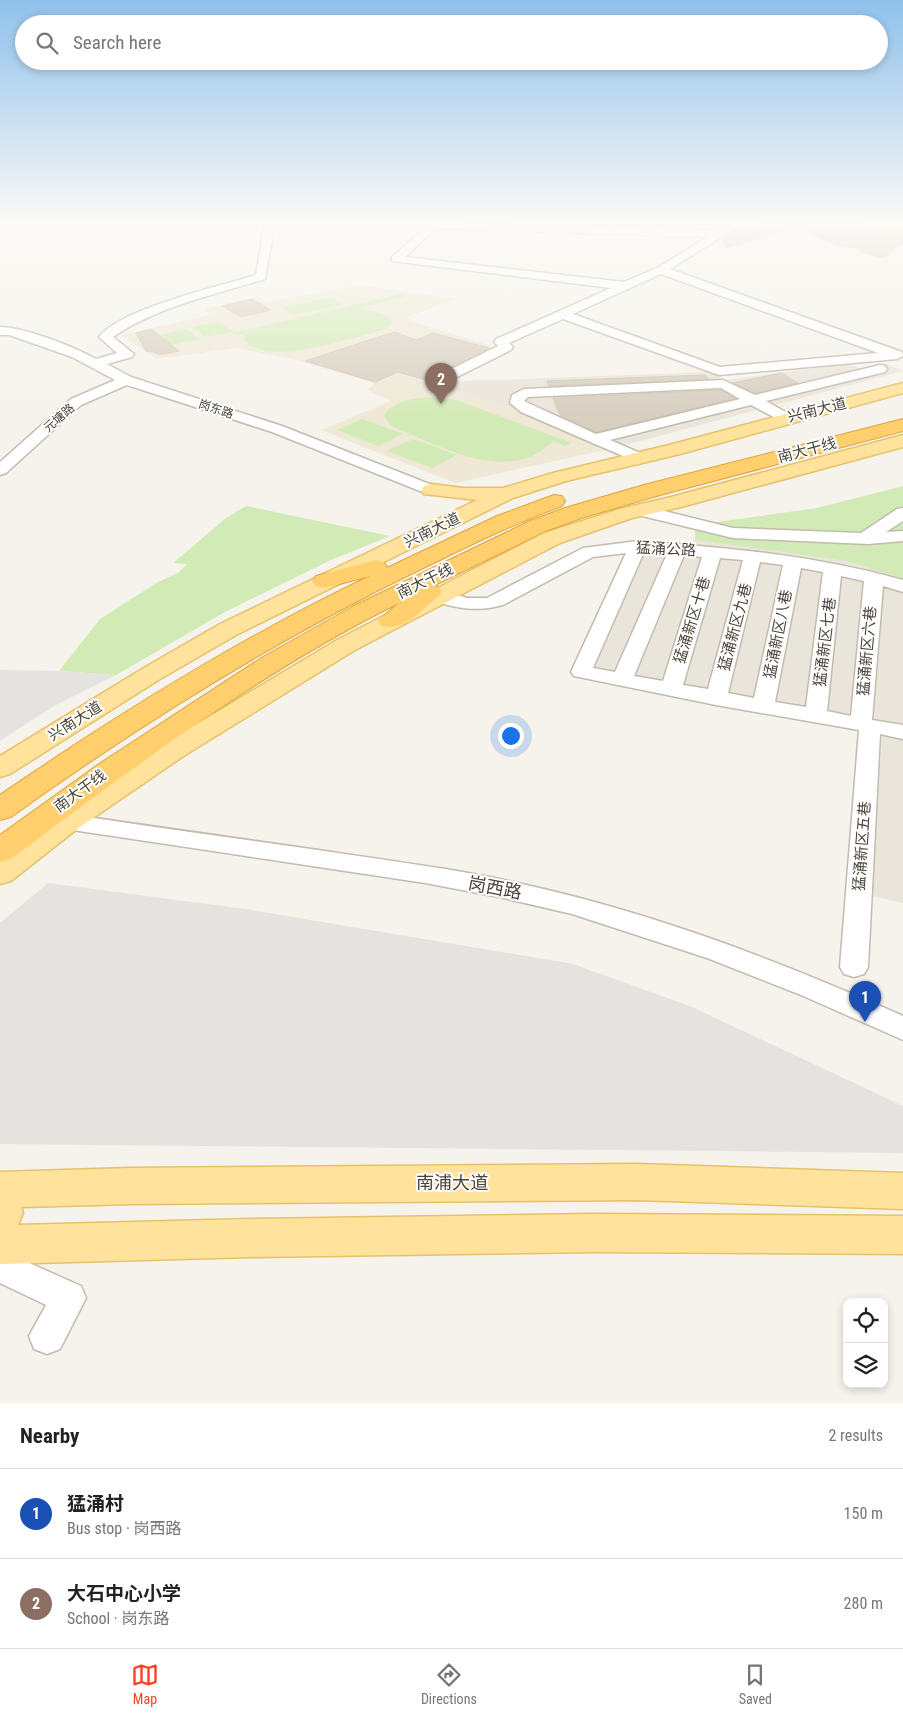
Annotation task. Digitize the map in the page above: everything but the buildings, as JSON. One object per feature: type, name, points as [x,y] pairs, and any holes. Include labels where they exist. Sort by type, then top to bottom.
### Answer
[{"type":"highway","name":"南大干线","points":[[0,810],[177,691],[271,635],[445,537],[553,502],[903,407]]},
{"type":"highway","name":"南大干线","points":[[6,861],[108,771],[222,694],[315,637],[538,526],[572,513],[903,425]]},
{"type":"highway","points":[[391,621],[473,558]]},
{"type":"main road","name":"兴南大道","points":[[0,768],[151,674],[229,629],[324,581],[445,537],[506,494],[560,477],[903,388]]},
{"type":"main road","points":[[6,861],[57,830],[175,749],[346,645],[552,538],[640,510],[903,441]]},
{"type":"main road","points":[[431,490],[463,494],[506,494]]},
{"type":"main road","points":[[431,490],[442,503],[445,537]]},
{"type":"main road","name":"南浦大道","points":[[0,1190],[131,1186],[638,1182],[903,1192]]},
{"type":"main road","points":[[0,1205],[3,1213],[0,1218]]},
{"type":"main road","points":[[0,1246],[250,1238],[593,1233],[903,1235]]},
{"type":"street","points":[[94,364],[127,354],[105,337],[131,321],[182,301],[227,287]]},
{"type":"street","points":[[434,383],[506,348],[501,342],[621,287]]},
{"type":"street","points":[[710,287],[900,356]]},
{"type":"street","points":[[561,314],[720,371],[900,356]]},
{"type":"street","name":"岗东路","points":[[0,331],[10,331],[69,352],[126,380],[277,429],[431,490]]},
{"type":"street","points":[[598,438],[880,368]]},
{"type":"street","name":"元塘路","points":[[0,470],[76,402],[126,380]]},
{"type":"street","points":[[639,458],[598,438],[526,409],[517,403],[517,398],[524,393],[723,384],[786,418]]},
{"type":"street","points":[[640,510],[734,533],[866,538],[903,536]]},
{"type":"street","points":[[866,538],[903,513]]},
{"type":"street","points":[[638,546],[581,672],[903,732]]},
{"type":"street","name":"猛涌公路","points":[[439,596],[463,605],[482,605],[496,601],[589,552],[638,546],[753,555],[833,568],[903,586]]},
{"type":"street","points":[[622,680],[678,548]]},
{"type":"street","name":"猛涌新区十巷","points":[[671,690],[713,551]]},
{"type":"street","name":"猛涌新区九巷","points":[[716,698],[753,555]]},
{"type":"street","name":"猛涌新区八巷","points":[[764,707],[792,561]]},
{"type":"street","name":"猛涌新区七巷","points":[[816,716],[833,568]]},
{"type":"street","name":"猛涌新区六巷","points":[[866,725],[874,577]]},
{"type":"street","name":"猛涌新区五巷","points":[[854,967],[866,725]]},
{"type":"street","name":"岗西路","points":[[57,830],[439,876],[524,893],[617,918],[709,948],[818,989],[903,1029]]},
{"type":"street","points":[[0,1266],[69,1298],[47,1336]]},
{"type":"shaded area","points":[[346,287],[376,287],[456,299],[407,317],[417,323],[497,348],[430,382],[510,408],[614,448],[455,483],[321,430],[391,401],[368,390],[374,383],[297,360],[237,348],[156,359],[121,335],[210,315],[205,309],[257,297],[268,302]]},
{"type":"shaded area","points":[[847,364],[863,369],[887,364],[903,371],[614,448],[510,408],[445,387],[465,381],[708,372],[726,380]]},
{"type":"shaded area","points":[[695,540],[846,561],[903,579],[903,903],[871,896],[883,724],[587,671],[640,555]]},
{"type":"shaded area","points":[[0,670],[59,671],[116,675],[52,707],[0,741]]},
{"type":"shaded area","points":[[48,883],[245,909],[573,964],[692,1007],[903,1106],[903,1153],[0,1144],[0,923]]},
{"type":"green space","points":[[401,294],[407,296],[357,308],[383,314],[391,319],[392,324],[385,329],[312,348],[272,351],[255,348],[244,340],[245,334],[236,335],[232,333]]},
{"type":"green space","points":[[331,297],[344,304],[294,315],[281,308]]},
{"type":"green space","points":[[218,322],[233,332],[205,337],[192,327]]},
{"type":"green space","points":[[186,329],[200,339],[172,345],[159,335]]},
{"type":"green space","points":[[430,397],[453,399],[572,443],[565,446],[553,441],[535,454],[515,461],[473,458],[430,443],[391,426],[384,416],[398,403]]},
{"type":"green space","points":[[362,419],[403,434],[378,446],[337,430]]},
{"type":"green space","points":[[413,439],[457,455],[432,468],[387,451]]},
{"type":"green space","points":[[903,486],[903,579],[846,561],[695,540],[695,525],[817,508]]},
{"type":"green space","points":[[246,506],[390,536],[331,560],[225,612],[116,675],[59,671],[100,619],[158,582],[178,573],[187,564],[173,563],[226,518]]},
{"type":"place","name":"大石中心小学","points":[[441,404]]},
{"type":"place","name":"猛涌村","points":[[865,1022]]}]
